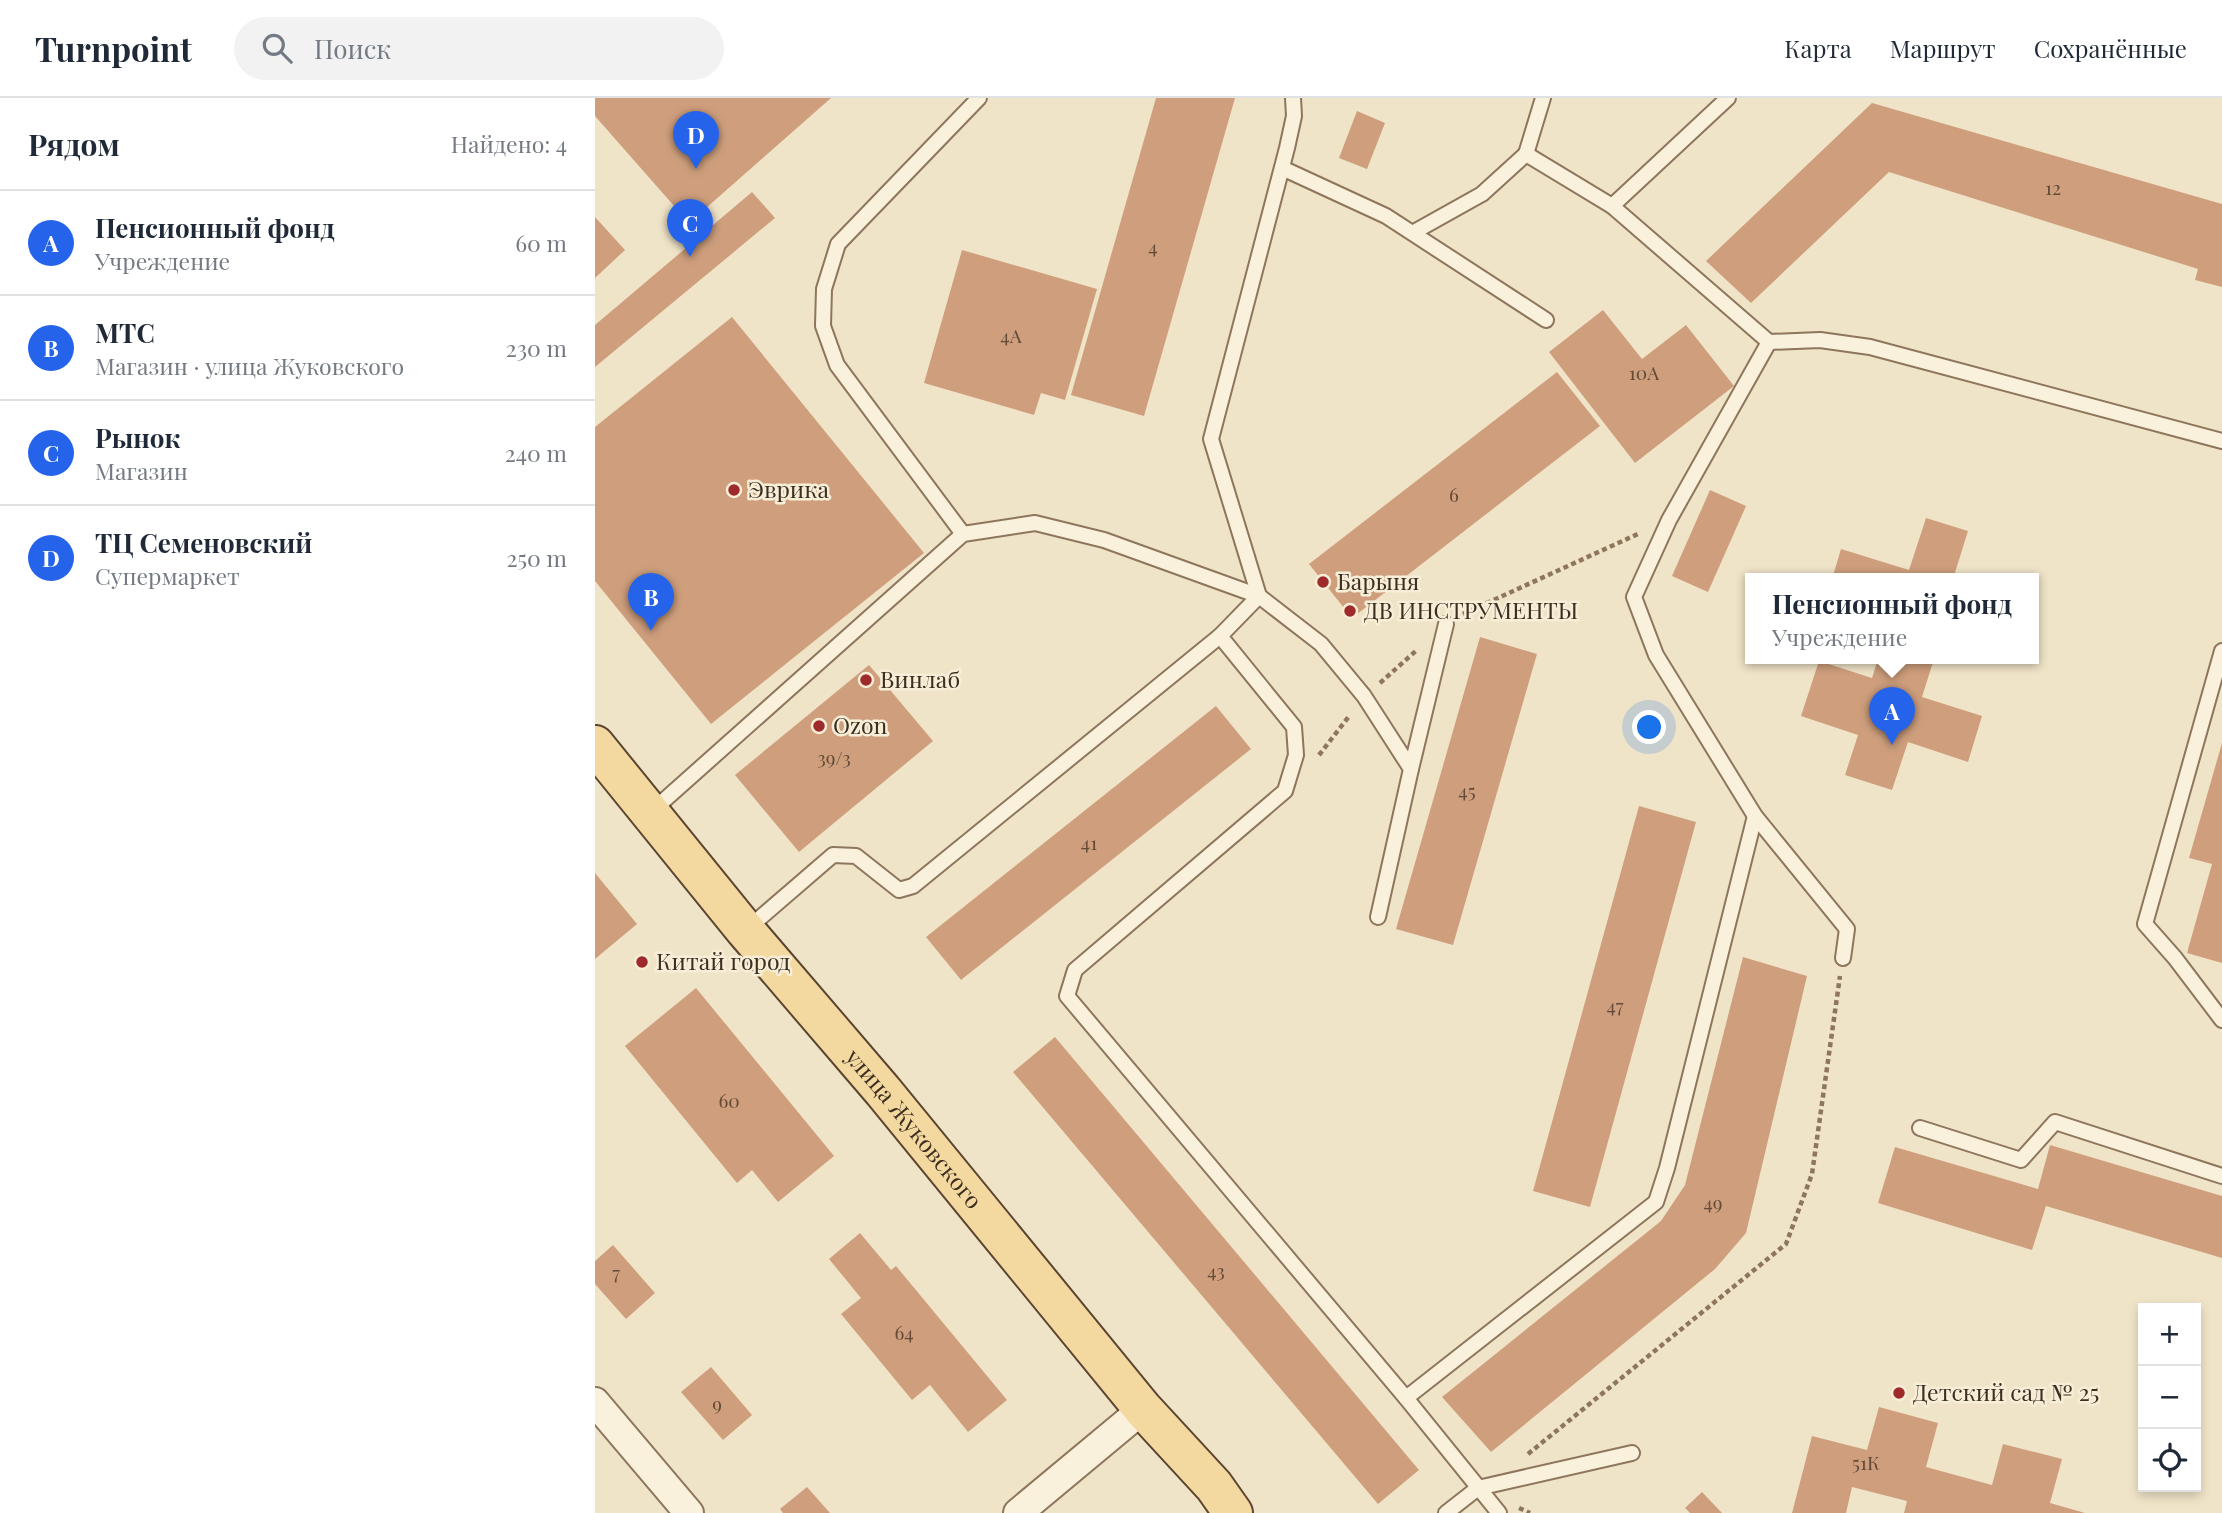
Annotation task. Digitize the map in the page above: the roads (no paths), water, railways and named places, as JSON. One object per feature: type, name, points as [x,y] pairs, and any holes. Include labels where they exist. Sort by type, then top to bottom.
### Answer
[{"type":"main road","name":"улица Жуковского","points":[[595,745],[745,930],[892,1102],[1143,1409],[1214,1486],[1233,1513]]},
{"type":"street","points":[[595,1402],[689,1513]]},
{"type":"street","points":[[1018,1513],[1143,1409]]},
{"type":"lane","points":[[963,534],[837,365],[823,326],[824,289],[838,244],[979,98]]},
{"type":"lane","points":[[1259,596],[1211,439],[1282,168],[1294,116],[1293,98]]},
{"type":"lane","points":[[1414,232],[1482,194],[1526,154],[1543,98]]},
{"type":"lane","points":[[1612,205],[1728,98]]},
{"type":"lane","points":[[1526,154],[1612,205],[1769,342],[1820,340],[1870,347],[2222,441]]},
{"type":"lane","points":[[1282,168],[1386,216],[1414,232],[1546,320]]},
{"type":"lane","points":[[1769,342],[1669,520],[1634,597],[1656,655],[1755,816],[1847,929],[1843,958]]},
{"type":"lane","points":[[650,813],[963,534],[1035,523],[1104,540],[1259,596],[1321,644],[1364,696],[1411,769]]},
{"type":"lane","points":[[745,930],[833,855],[856,856],[899,890],[913,887],[1220,636],[1259,596]]},
{"type":"lane","points":[[1378,917],[1446,624]]},
{"type":"lane","points":[[1220,636],[1294,727],[1296,755],[1285,791],[1075,970],[1067,996],[1406,1398],[1499,1513]]},
{"type":"lane","points":[[2222,651],[2145,924],[2175,958],[2222,1020]]},
{"type":"lane","points":[[1406,1398],[1656,1202],[1667,1168],[1755,816]]},
{"type":"lane","points":[[1920,1128],[2021,1160],[2055,1122],[2222,1176]]},
{"type":"lane","points":[[1446,1513],[1478,1488],[1632,1453]]},
{"type":"place","name":"ТЦ Семеновский","points":[[696,169]]},
{"type":"place","name":"Рынок","points":[[690,257]]},
{"type":"place","name":"Эврика","points":[[734,490]]},
{"type":"place","name":"Барыня","points":[[1323,582]]},
{"type":"place","name":"ДВ ИНСТРУМЕНТЫ","points":[[1350,611]]},
{"type":"place","name":"МТС","points":[[651,631]]},
{"type":"place","name":"Винлаб","points":[[866,680]]},
{"type":"place","name":"Ozon","points":[[819,726]]},
{"type":"place","name":"Пенсионный фонд","points":[[1892,745]]},
{"type":"place","name":"Китай город","points":[[642,962]]},
{"type":"place","name":"Детский сад № 25","points":[[1899,1393]]}]
